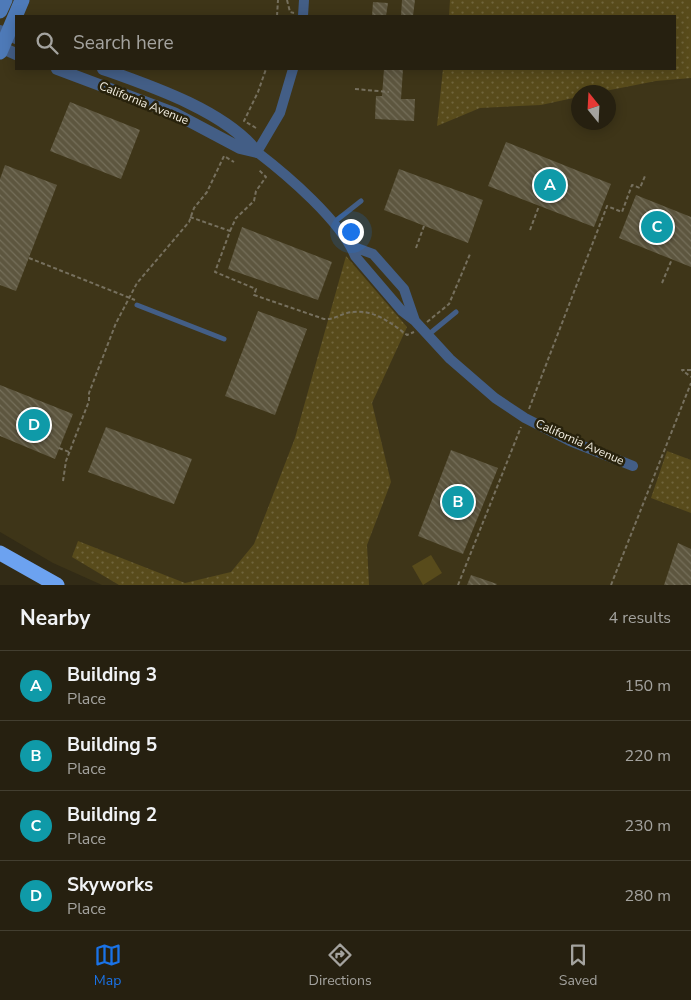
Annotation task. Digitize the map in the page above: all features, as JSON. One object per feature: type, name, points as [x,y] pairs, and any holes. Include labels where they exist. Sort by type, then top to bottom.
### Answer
[{"type":"highway","points":[[0,553],[57,585]]},
{"type":"main road","points":[[0,12],[5,0]]},
{"type":"main road","points":[[17,15],[22,0]]},
{"type":"main road","points":[[6,44],[15,19]]},
{"type":"street","points":[[303,15],[304,0]]},
{"type":"street","name":"California Avenue","points":[[60,70],[174,113],[240,148],[257,152]]},
{"type":"street","name":"California Avenue","points":[[106,70],[168,93],[218,120],[248,140],[257,152],[299,188],[333,223],[351,246],[355,256],[396,304],[469,377],[495,398],[525,418],[570,441],[633,466]]},
{"type":"street","points":[[257,152],[280,114],[293,70]]},
{"type":"street","name":"California Avenue","points":[[351,246],[373,254],[404,289],[418,324]]},
{"type":"lane","points":[[333,223],[361,201]]},
{"type":"lane","points":[[138,303],[224,339]]},
{"type":"lane","points":[[428,336],[456,312]]},
{"type":"path","points":[[276,15],[278,0]]},
{"type":"path","points":[[287,0],[290,12],[303,15]]},
{"type":"path","points":[[256,128],[244,121],[258,92],[266,70]]},
{"type":"path","points":[[356,89],[389,92]]},
{"type":"path","points":[[259,170],[266,177],[256,191],[254,201],[236,218],[214,272],[256,289],[254,295],[330,320],[349,312],[374,314],[390,322],[408,335],[418,324],[450,304],[470,254]]},
{"type":"path","points":[[458,585],[607,206],[622,212],[632,185],[640,188],[645,176]]},
{"type":"path","points":[[530,230],[539,206]]},
{"type":"path","points":[[190,217],[230,231]]},
{"type":"path","points":[[416,248],[424,226]]},
{"type":"path","points":[[29,258],[138,303]]},
{"type":"path","points":[[662,283],[672,259]]},
{"type":"path","points":[[691,370],[682,370],[691,377]]},
{"type":"path","points":[[611,585],[691,383]]},
{"type":"path","points":[[59,448],[70,452]]},
{"type":"shaded area","points":[[0,0],[691,0],[691,585],[102,585],[53,563],[0,532]]},
{"type":"shaded area","points":[[450,0],[691,0],[691,78],[656,81],[616,89],[616,85],[571,85],[571,99],[541,105],[480,108],[437,126],[443,70],[676,70],[676,15],[449,15]]},
{"type":"shaded area","points":[[346,256],[407,327],[372,403],[391,482],[367,545],[369,585],[119,585],[72,557],[78,541],[185,583],[231,572],[254,544],[295,438]]},
{"type":"shaded area","points":[[667,451],[691,460],[691,513],[651,498]]},
{"type":"shaded area","points":[[431,555],[442,573],[423,585],[412,566]]},
{"type":"building","points":[[402,0],[415,0],[413,15],[401,15]]},
{"type":"building","points":[[373,2],[388,3],[386,15],[372,15]]},
{"type":"building","points":[[384,70],[403,70],[401,99],[415,99],[414,121],[375,119],[376,96],[382,96]]},
{"type":"building","points":[[70,102],[140,130],[121,179],[50,151]]},
{"type":"building","points":[[506,142],[611,184],[594,227],[488,186]]},
{"type":"building","points":[[5,165],[57,185],[16,291],[0,285],[0,179]]},
{"type":"building","points":[[399,169],[483,200],[468,243],[384,210]]},
{"type":"building","points":[[636,195],[691,217],[691,267],[619,238]]},
{"type":"building","points":[[242,227],[332,262],[318,300],[228,269]]},
{"type":"building","points":[[258,311],[307,329],[275,415],[225,396]]},
{"type":"building","points":[[0,385],[73,414],[55,459],[0,436]]},
{"type":"building","points":[[106,427],[192,459],[174,504],[88,472]]},
{"type":"building","points":[[451,450],[498,468],[463,554],[418,536]]},
{"type":"building","points":[[678,543],[691,549],[691,585],[664,585]]},
{"type":"building","points":[[471,575],[497,584],[467,585]]},
{"type":"place","name":"Building 3","points":[[550,185]]},
{"type":"place","name":"Building 2","points":[[657,227]]},
{"type":"place","name":"Skyworks","points":[[34,425]]},
{"type":"place","name":"Building 5","points":[[458,502]]}]
